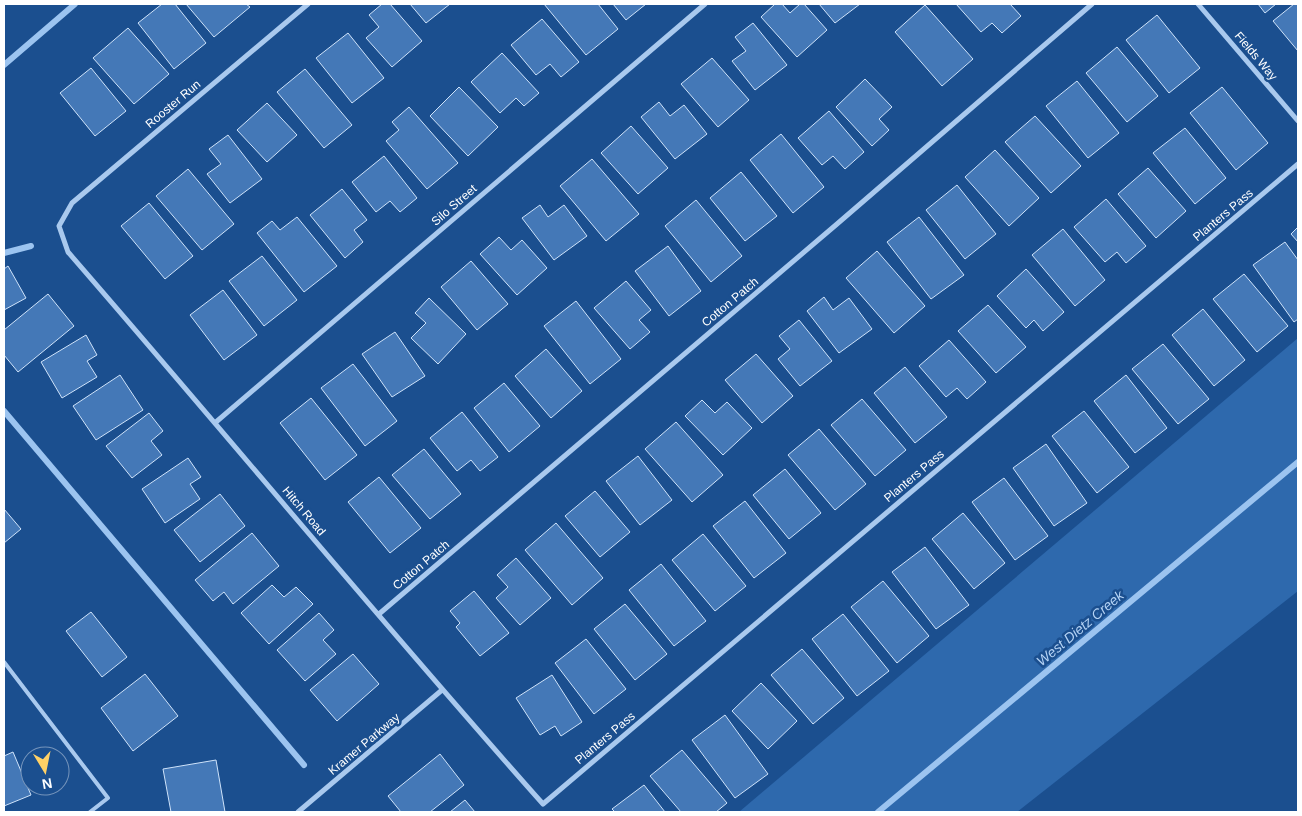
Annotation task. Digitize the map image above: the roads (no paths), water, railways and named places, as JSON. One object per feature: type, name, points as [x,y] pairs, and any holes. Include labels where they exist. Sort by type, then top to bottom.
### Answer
[{"type":"street","name":"Rooster Run","points":[[58,226],[72,203],[308,4]]},
{"type":"street","name":"Silo Street","points":[[216,422],[705,4]]},
{"type":"street","name":"Cotton Patch","points":[[379,614],[1092,4]]},
{"type":"street","name":"Fields Way","points":[[1198,4],[1298,121]]},
{"type":"street","name":"Planters Pass","points":[[543,804],[1298,164]]},
{"type":"street","name":"Hitch Road","points":[[58,226],[68,252],[216,422],[442,690],[543,804]]},
{"type":"street","name":"Kramer Parkway","points":[[298,812],[442,690]]},
{"type":"lane","points":[[4,662],[108,798],[90,812]]},
{"type":"waterway","points":[[4,65],[75,4]]},
{"type":"waterway","points":[[4,253],[31,246]]},
{"type":"waterway","points":[[4,411],[304,765]]},
{"type":"waterway","name":"West Dietz Creek","points":[[878,812],[1298,462]]}]
